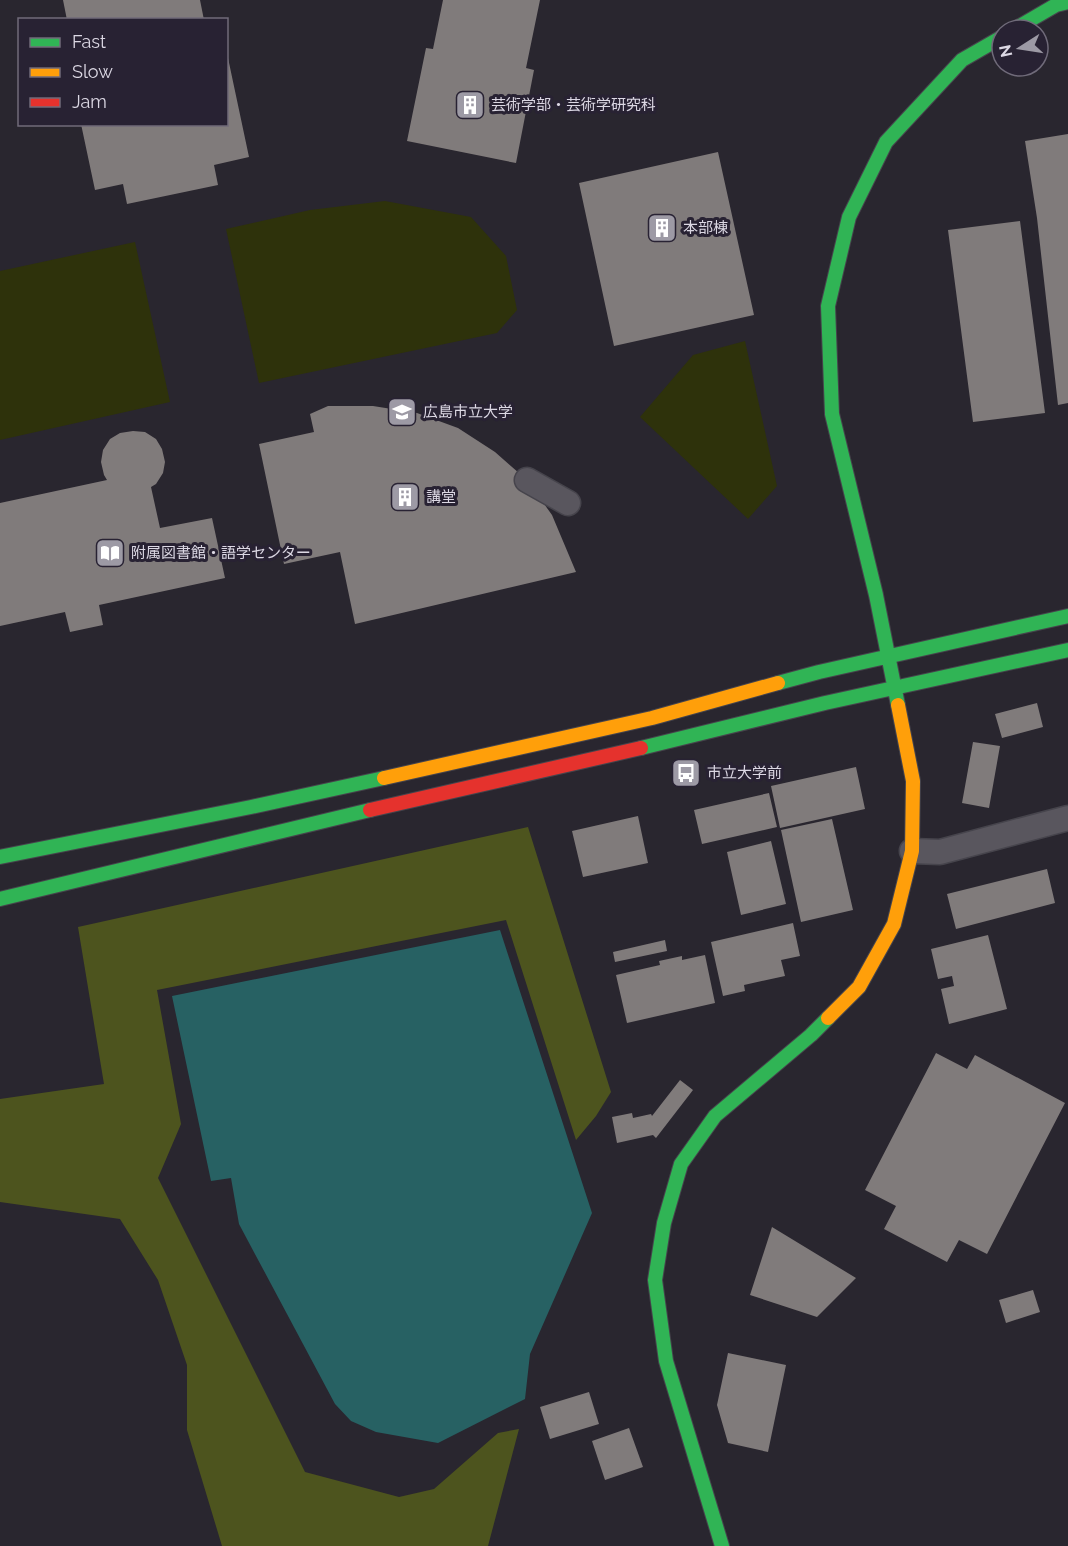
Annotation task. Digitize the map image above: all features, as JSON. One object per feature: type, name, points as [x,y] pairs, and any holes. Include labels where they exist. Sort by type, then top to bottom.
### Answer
[{"type":"street","points":[[1034,18],[1056,5],[1068,2]]},
{"type":"street","points":[[722,1546],[666,1361],[655,1280],[664,1223],[681,1164],[715,1116],[811,1035],[859,987],[894,924],[912,852],[913,781],[876,595],[832,414],[828,306],[849,217],[886,142],[962,60],[990,44]]},
{"type":"street","points":[[527,480],[568,503]]},
{"type":"street","points":[[0,857],[251,807],[652,718],[819,672],[1068,616]]},
{"type":"street","points":[[0,899],[825,703],[1068,651]]},
{"type":"street","points":[[912,852],[940,852],[1068,818]]},
{"type":"shaded area","points":[[385,201],[471,217],[506,256],[517,310],[497,333],[259,383],[226,229],[310,210]]},
{"type":"shaded area","points":[[135,242],[170,402],[0,440],[0,271]]},
{"type":"shaded area","points":[[745,341],[777,486],[748,519],[640,417],[693,355]]},
{"type":"shaded area","points":[[528,827],[611,1092],[596,1116],[576,1140],[506,920],[157,990],[181,1124],[158,1178],[305,1472],[399,1497],[434,1489],[498,1433],[519,1429],[488,1546],[222,1546],[187,1430],[187,1365],[158,1280],[120,1219],[0,1202],[0,1099],[104,1084],[78,927]]},
{"type":"shaded area","points":[[500,930],[592,1213],[530,1354],[525,1399],[438,1443],[376,1432],[351,1421],[335,1404],[239,1224],[231,1178],[211,1181],[172,996]]},
{"type":"building","points":[[63,0],[200,0],[204,18],[67,18]]},
{"type":"building","name":"芸術学部・芸術学研究科","points":[[443,0],[540,0],[526,68],[534,70],[516,163],[407,141],[426,48],[433,49]]},
{"type":"building","points":[[228,58],[249,157],[214,165],[218,185],[127,204],[123,184],[95,190],[81,126],[228,126]]},
{"type":"building","points":[[1068,134],[1068,403],[1058,405],[1037,218],[1025,141]]},
{"type":"building","name":"本部棟","points":[[718,152],[754,315],[614,346],[579,183]]},
{"type":"building","points":[[1020,221],[1045,413],[973,422],[948,230]]},
{"type":"building","name":"講堂","points":[[328,406],[373,406],[417,413],[458,428],[495,452],[527,480],[552,515],[576,572],[355,624],[340,552],[284,564],[259,444],[314,432],[310,414]]},
{"type":"building","name":"附属図書館・語学センター","points":[[145,432],[156,439],[162,449],[165,462],[163,473],[156,484],[151,487],[160,528],[212,518],[225,578],[99,605],[103,625],[70,632],[65,612],[0,626],[0,503],[107,480],[101,462],[103,450],[110,439],[120,433]]},
{"type":"building","points":[[1037,703],[1043,727],[1002,738],[995,714]]},
{"type":"building","points":[[973,742],[1000,746],[989,808],[962,803]]},
{"type":"building","points":[[856,767],[865,809],[780,828],[771,786]]},
{"type":"building","points":[[769,793],[777,827],[702,844],[694,810]]},
{"type":"building","points":[[638,816],[648,863],[583,877],[572,831]]},
{"type":"building","points":[[832,819],[853,910],[801,922],[781,830]]},
{"type":"building","points":[[771,841],[786,904],[741,915],[727,852]]},
{"type":"building","points":[[1047,869],[1055,903],[956,929],[947,894]]},
{"type":"building","points":[[793,923],[800,956],[781,960],[785,976],[744,985],[745,991],[723,996],[711,942]]},
{"type":"building","points":[[988,935],[1007,1009],[949,1024],[941,989],[954,986],[952,976],[938,979],[931,949]]},
{"type":"building","points":[[665,940],[667,951],[615,962],[613,952]]},
{"type":"building","points":[[705,955],[715,1003],[627,1023],[616,975],[660,965],[659,961],[682,956],[682,960]]},
{"type":"building","points":[[936,1053],[967,1069],[975,1055],[1065,1103],[987,1254],[959,1240],[947,1262],[884,1229],[896,1206],[865,1190]]},
{"type":"building","points":[[680,1080],[693,1090],[656,1138],[653,1135],[617,1143],[612,1117],[632,1113],[633,1118],[651,1114],[652,1116]]},
{"type":"building","points":[[772,1227],[856,1278],[817,1317],[750,1295]]},
{"type":"building","points":[[1033,1290],[1040,1312],[1006,1323],[999,1300]]},
{"type":"building","points":[[728,1353],[786,1365],[768,1452],[728,1443],[717,1405]]},
{"type":"building","points":[[589,1392],[599,1424],[550,1439],[540,1407]]},
{"type":"building","points":[[629,1428],[643,1467],[605,1480],[592,1441]]},
{"type":"traffic: fast","points":[[1034,18],[1056,5],[1068,2]]},
{"type":"traffic: fast","points":[[898,705],[876,595],[832,414],[828,306],[849,217],[886,142],[962,60],[990,44]]},
{"type":"traffic: fast","points":[[778,683],[1068,616]]},
{"type":"traffic: fast","points":[[641,748],[825,703],[1068,650]]},
{"type":"traffic: fast","points":[[0,857],[384,778]]},
{"type":"traffic: fast","points":[[0,899],[370,810]]},
{"type":"traffic: fast","points":[[722,1546],[666,1361],[655,1280],[664,1223],[681,1164],[715,1116],[828,1018]]},
{"type":"traffic: slow","points":[[384,778],[652,718],[778,683]]},
{"type":"traffic: slow","points":[[828,1018],[859,987],[894,924],[912,851],[913,781],[898,705]]},
{"type":"traffic: jam","points":[[370,810],[641,748]]},
{"type":"place","name":"芸術学部・芸術学研究科","points":[[470,105]]},
{"type":"place","name":"本部棟","points":[[662,228]]},
{"type":"place","name":"広島市立大学","points":[[402,412]]},
{"type":"place","name":"講堂","points":[[405,497]]},
{"type":"place","name":"附属図書館・語学センター","points":[[110,553]]},
{"type":"place","name":"市立大学前","points":[[686,773]]}]
